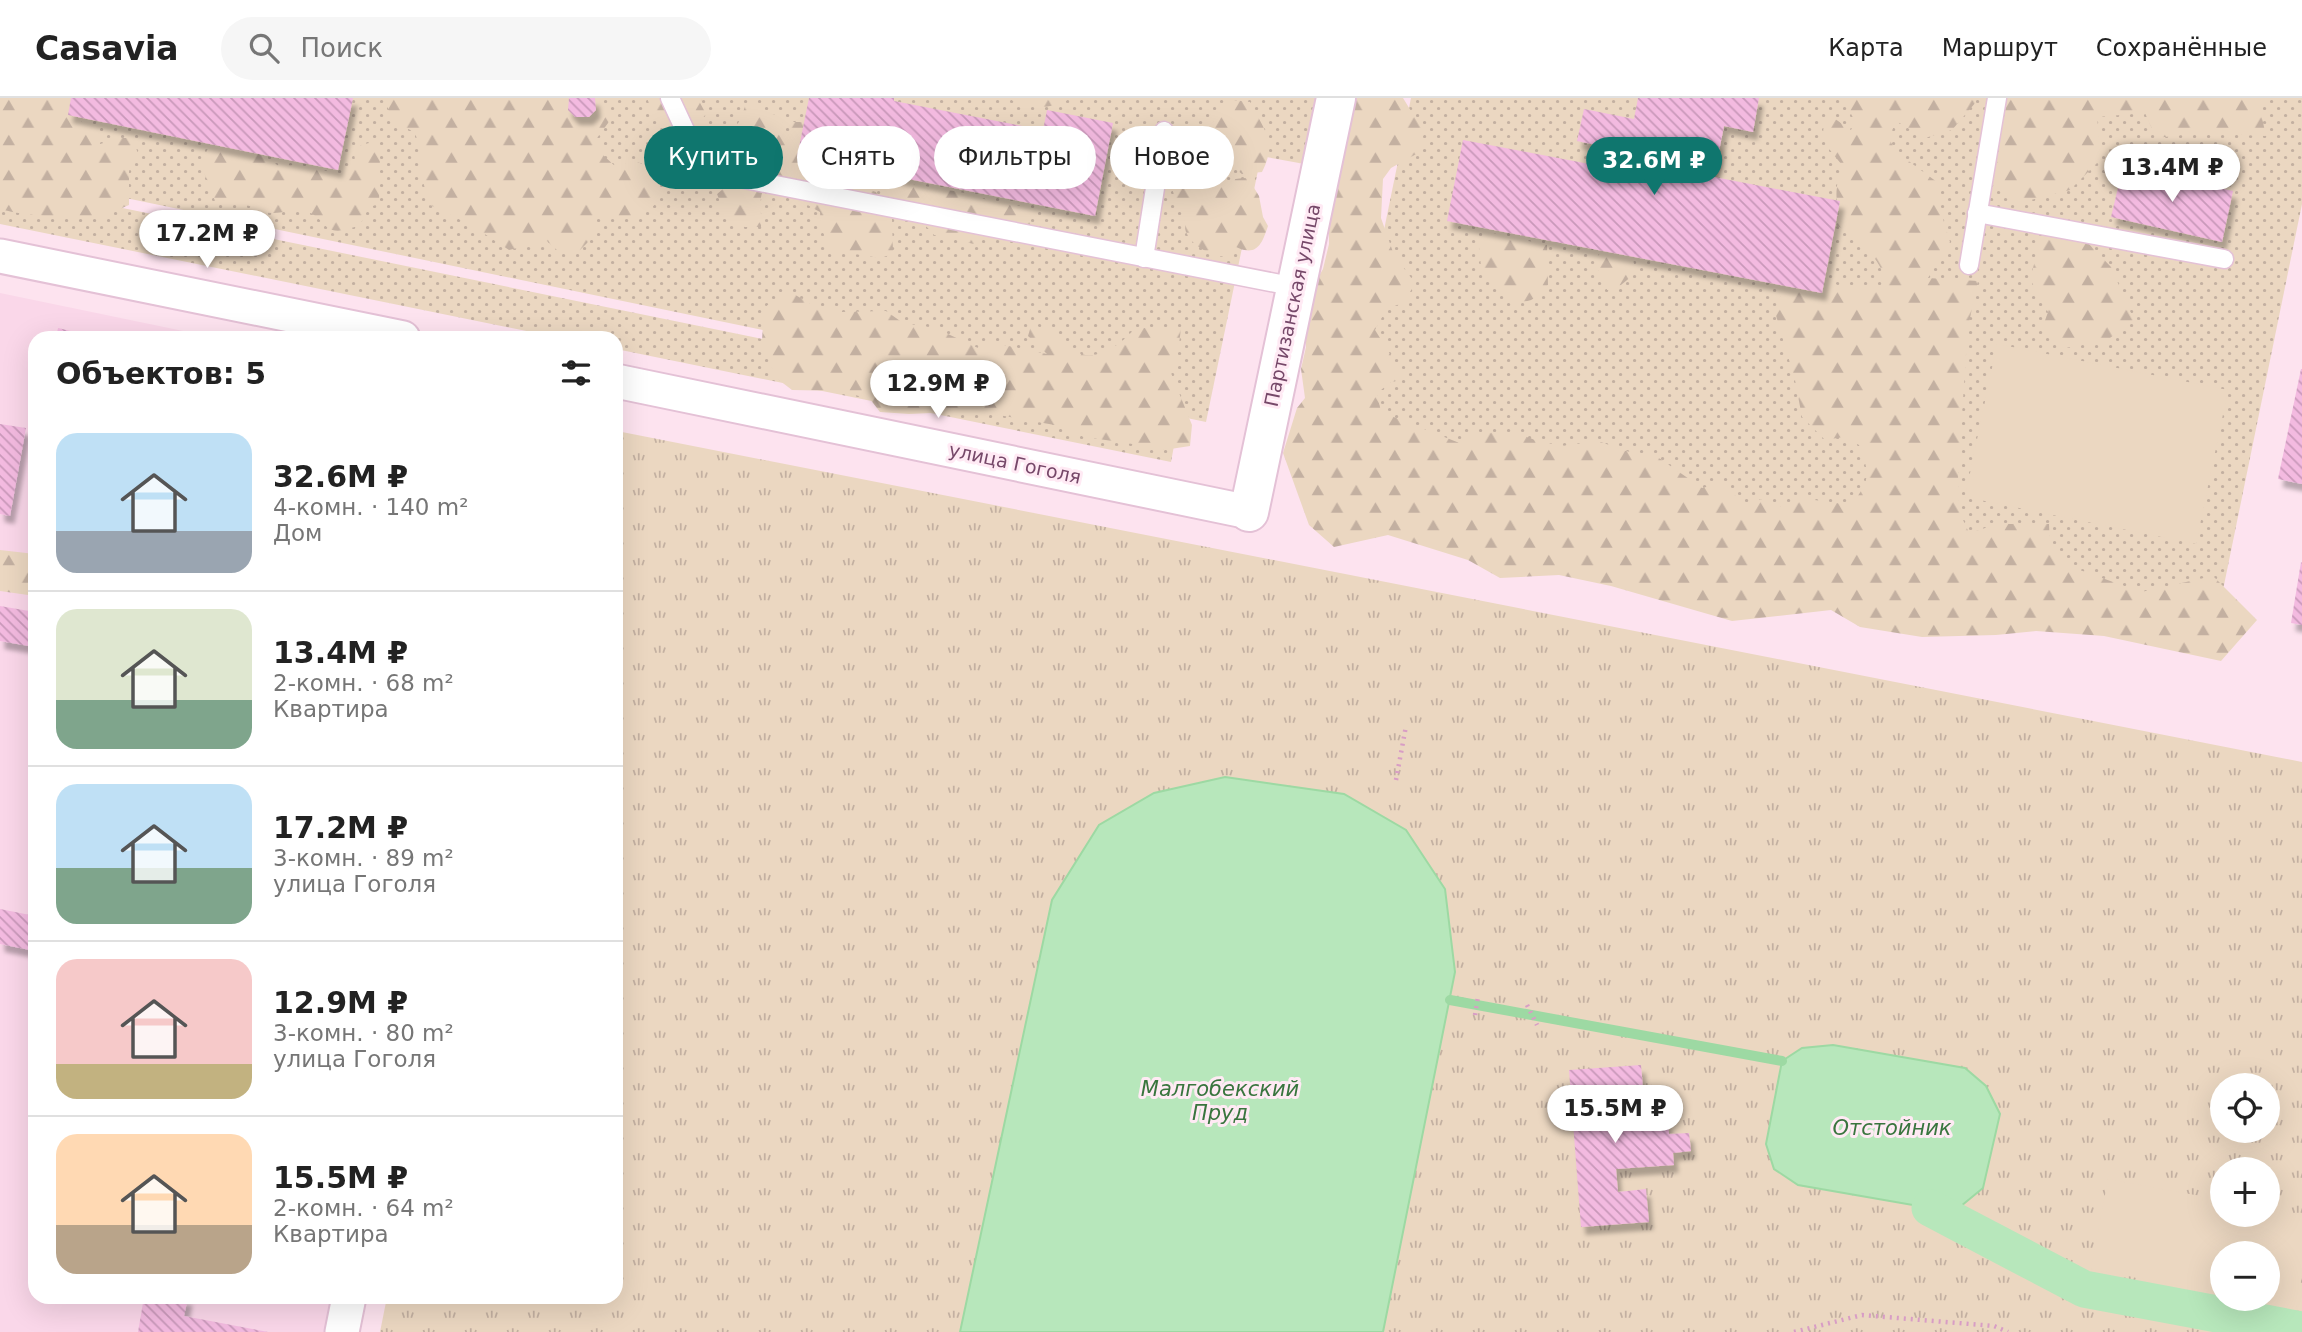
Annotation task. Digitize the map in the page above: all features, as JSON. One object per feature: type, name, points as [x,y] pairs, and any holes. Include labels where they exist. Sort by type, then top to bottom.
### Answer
[{"type":"street","name":"Партизанская улица","points":[[1249,512],[1336,98]]},
{"type":"street","points":[[0,256],[369,331]]},
{"type":"street","name":"улица Гоголя","points":[[623,382],[1249,512]]},
{"type":"street","points":[[342,1332],[348,1304]]},
{"type":"lane","points":[[670,98],[704,171],[1296,287]]},
{"type":"lane","points":[[1969,265],[1997,98]]},
{"type":"lane","points":[[1144,258],[1155,189]]},
{"type":"lane","points":[[1977,213],[2224,259]]},
{"type":"path","points":[[1396,780],[1406,726]]},
{"type":"path","points":[[1475,1015],[1478,997]]},
{"type":"path","points":[[1527,1004],[1537,1025]]},
{"type":"path","points":[[1794,1332],[1862,1315],[1994,1326],[2008,1332]]},
{"type":"shaded area","points":[[0,293],[183,331],[28,331],[28,1304],[332,1304],[326,1332],[0,1332]]},
{"type":"green space","points":[[0,98],[1324,98],[1310,165],[1261,156],[1206,422],[0,172]]},
{"type":"green space","points":[[0,98],[88,98],[78,109],[81,121],[98,136],[97,145],[119,138],[133,138],[138,154],[129,171],[129,205],[106,214],[88,217],[35,215],[0,209]]},
{"type":"green space","points":[[382,98],[602,98],[611,119],[597,138],[603,155],[616,167],[633,160],[644,165],[644,189],[660,189],[662,193],[652,208],[625,219],[597,219],[594,236],[579,251],[559,252],[547,241],[509,250],[471,225],[430,205],[421,175],[421,155],[415,132],[392,122]]},
{"type":"green space","points":[[647,98],[709,98],[699,101],[706,114],[697,125],[670,126],[663,122]]},
{"type":"green space","points":[[1009,98],[1071,98],[1048,106],[1031,107]]},
{"type":"green space","points":[[1354,98],[1403,98],[1424,132],[1420,152],[1391,168],[1383,179],[1381,218],[1394,255],[1415,283],[1404,303],[1387,308],[1375,330],[1405,378],[1390,383],[1377,393],[1381,412],[1462,444],[1477,432],[1518,434],[1562,446],[1598,441],[1626,451],[1659,458],[1702,488],[1727,482],[1744,509],[1761,499],[1776,508],[1800,498],[1851,505],[1867,476],[1859,445],[1843,437],[1825,440],[1802,417],[1795,380],[1775,312],[1782,291],[1792,284],[1807,280],[1827,280],[1846,289],[1887,286],[1880,267],[1868,250],[1836,225],[1840,220],[1837,192],[1842,165],[1823,136],[1828,114],[1851,130],[1855,121],[1842,98],[1976,98],[1976,102],[1952,130],[1925,138],[1896,121],[1889,138],[1895,151],[1941,185],[1940,209],[1950,242],[1928,278],[1978,281],[1968,327],[1958,472],[1959,511],[1969,533],[1998,524],[2049,524],[2050,549],[2077,569],[2141,592],[2213,576],[2257,620],[2221,661],[2104,636],[2036,631],[1922,637],[1860,627],[1831,610],[1732,621],[1611,586],[1559,575],[1500,578],[1468,560],[1388,535],[1334,547],[1309,525],[1283,453],[1297,408],[1305,398],[1301,369],[1306,347],[1306,322],[1329,244],[1329,218]]},
{"type":"green space","points":[[1411,98],[2302,98],[2302,204],[2215,629],[1339,450]]},
{"type":"green space","points":[[2007,98],[2263,98],[2260,109],[2266,136],[2200,133],[2156,138],[2145,113],[2097,117],[2101,159],[2070,190],[2019,203],[1994,182]]},
{"type":"green space","points":[[1233,100],[1250,102],[1269,143],[1267,161],[1262,172],[1242,174],[1234,168],[1234,126],[1211,126],[1221,105]]},
{"type":"green space","points":[[745,106],[756,106],[760,112],[784,116],[782,126],[737,126]]},
{"type":"green space","points":[[792,122],[808,122],[807,126],[797,126],[797,189],[840,189],[843,194],[866,189],[876,192],[881,202],[890,202],[890,196],[882,189],[920,189],[920,185],[971,194],[995,203],[1022,206],[1031,216],[1030,229],[981,233],[974,244],[934,235],[916,220],[892,218],[893,254],[880,258],[830,250],[821,227],[820,212],[785,195],[762,193],[761,227],[745,227],[728,222],[717,194],[723,189],[783,189],[783,132],[789,134]]},
{"type":"green space","points":[[216,136],[256,146],[279,166],[295,165],[342,174],[350,170],[355,161],[354,150],[373,142],[380,155],[379,204],[369,207],[360,225],[337,231],[301,210],[270,213],[245,205],[219,203],[215,201],[203,168],[205,155]]},
{"type":"green space","points":[[1248,178],[1259,196],[1263,217],[1268,226],[1258,247],[1243,250],[1236,247],[1227,257],[1215,255],[1198,246],[1189,237],[1184,216],[1172,189],[1234,189],[1234,179]]},
{"type":"green space","points":[[0,183],[1178,424],[1171,462],[623,350],[623,331],[527,331],[0,224]]},
{"type":"green space","points":[[2080,220],[2087,242],[2111,267],[2134,320],[2106,341],[2065,348],[2042,329],[2048,312],[2030,279],[2042,235],[2058,222]]},
{"type":"green space","points":[[1493,233],[1547,245],[1548,285],[1531,300],[1511,298],[1482,276],[1479,247],[1485,235]]},
{"type":"green space","points":[[1605,247],[1631,250],[1634,264],[1632,276],[1616,289],[1607,290],[1606,281],[1594,265]]},
{"type":"green space","points":[[787,290],[809,303],[840,312],[886,311],[903,323],[935,328],[978,348],[990,342],[1047,354],[1028,336],[1031,326],[1052,332],[1074,350],[1092,355],[1113,347],[1135,328],[1181,328],[1178,353],[1171,373],[1192,425],[1190,446],[1164,450],[1084,437],[1060,426],[977,411],[909,414],[880,412],[870,399],[840,391],[792,390],[775,377],[762,340],[764,308]]},
{"type":"green space","points":[[1997,344],[2228,390],[2196,544],[1965,497]]},
{"type":"green space","points":[[623,432],[2302,762],[2302,1332],[380,1332],[386,1304],[623,1304]]},
{"type":"green space","points":[[0,550],[28,553],[28,595],[0,591]]},
{"type":"green space","points":[[2108,1179],[2210,1198],[2210,1227],[2280,1227],[2280,1210],[2302,1215],[2302,1276],[2296,1307],[2280,1304],[2280,1241],[2210,1241],[2210,1292],[2091,1269]]},
{"type":"water","name":"Малгобекский Пруд","points":[[1225,777],[1344,794],[1406,830],[1445,889],[1455,972],[1383,1332],[960,1332],[1052,900],[1099,825],[1154,793]]},
{"type":"water","name":"Отстойник","points":[[1833,1045],[1965,1068],[1986,1086],[2000,1114],[1983,1188],[1961,1206],[1930,1208],[1798,1185],[1774,1169],[1766,1144],[1782,1061],[1802,1048]]},
{"type":"building","points":[[71,98],[353,98],[338,170],[68,115]]},
{"type":"building","points":[[569,98],[595,98],[596,110],[589,117],[575,117],[568,110]]},
{"type":"building","points":[[809,98],[894,98],[894,101],[1022,126],[934,126],[934,184],[920,181],[920,126],[803,126]]},
{"type":"building","points":[[1638,98],[1759,98],[1753,132],[1724,126],[1714,177],[1840,201],[1822,293],[1447,221],[1463,140],[1621,170],[1625,151],[1577,141],[1584,109],[1634,119]]},
{"type":"building","points":[[1047,110],[1113,123],[1110,126],[1095,216],[959,189],[1096,189],[1096,126],[1044,126]]},
{"type":"building","points":[[2123,167],[2233,191],[2222,242],[2111,217]]},
{"type":"building","points":[[2302,369],[2302,484],[2278,479]]},
{"type":"building","points":[[0,424],[26,428],[10,516],[0,514]]},
{"type":"building","points":[[2302,563],[2302,625],[2291,623]]},
{"type":"building","points":[[0,606],[28,611],[28,646],[0,641]]},
{"type":"building","points":[[0,909],[28,915],[28,950],[0,944]]},
{"type":"building","points":[[1641,1065],[1644,1100],[1609,1102],[1610,1126],[1668,1122],[1669,1134],[1689,1133],[1691,1151],[1673,1153],[1674,1165],[1616,1169],[1618,1192],[1646,1189],[1649,1222],[1581,1227],[1569,1070]]},
{"type":"building","points":[[143,1304],[187,1304],[184,1316],[268,1332],[138,1332]]},
{"type":"waterway","points":[[1450,1000],[1782,1061]]},
{"type":"waterway","points":[[1930,1208],[2084,1289],[2302,1330]]}]
